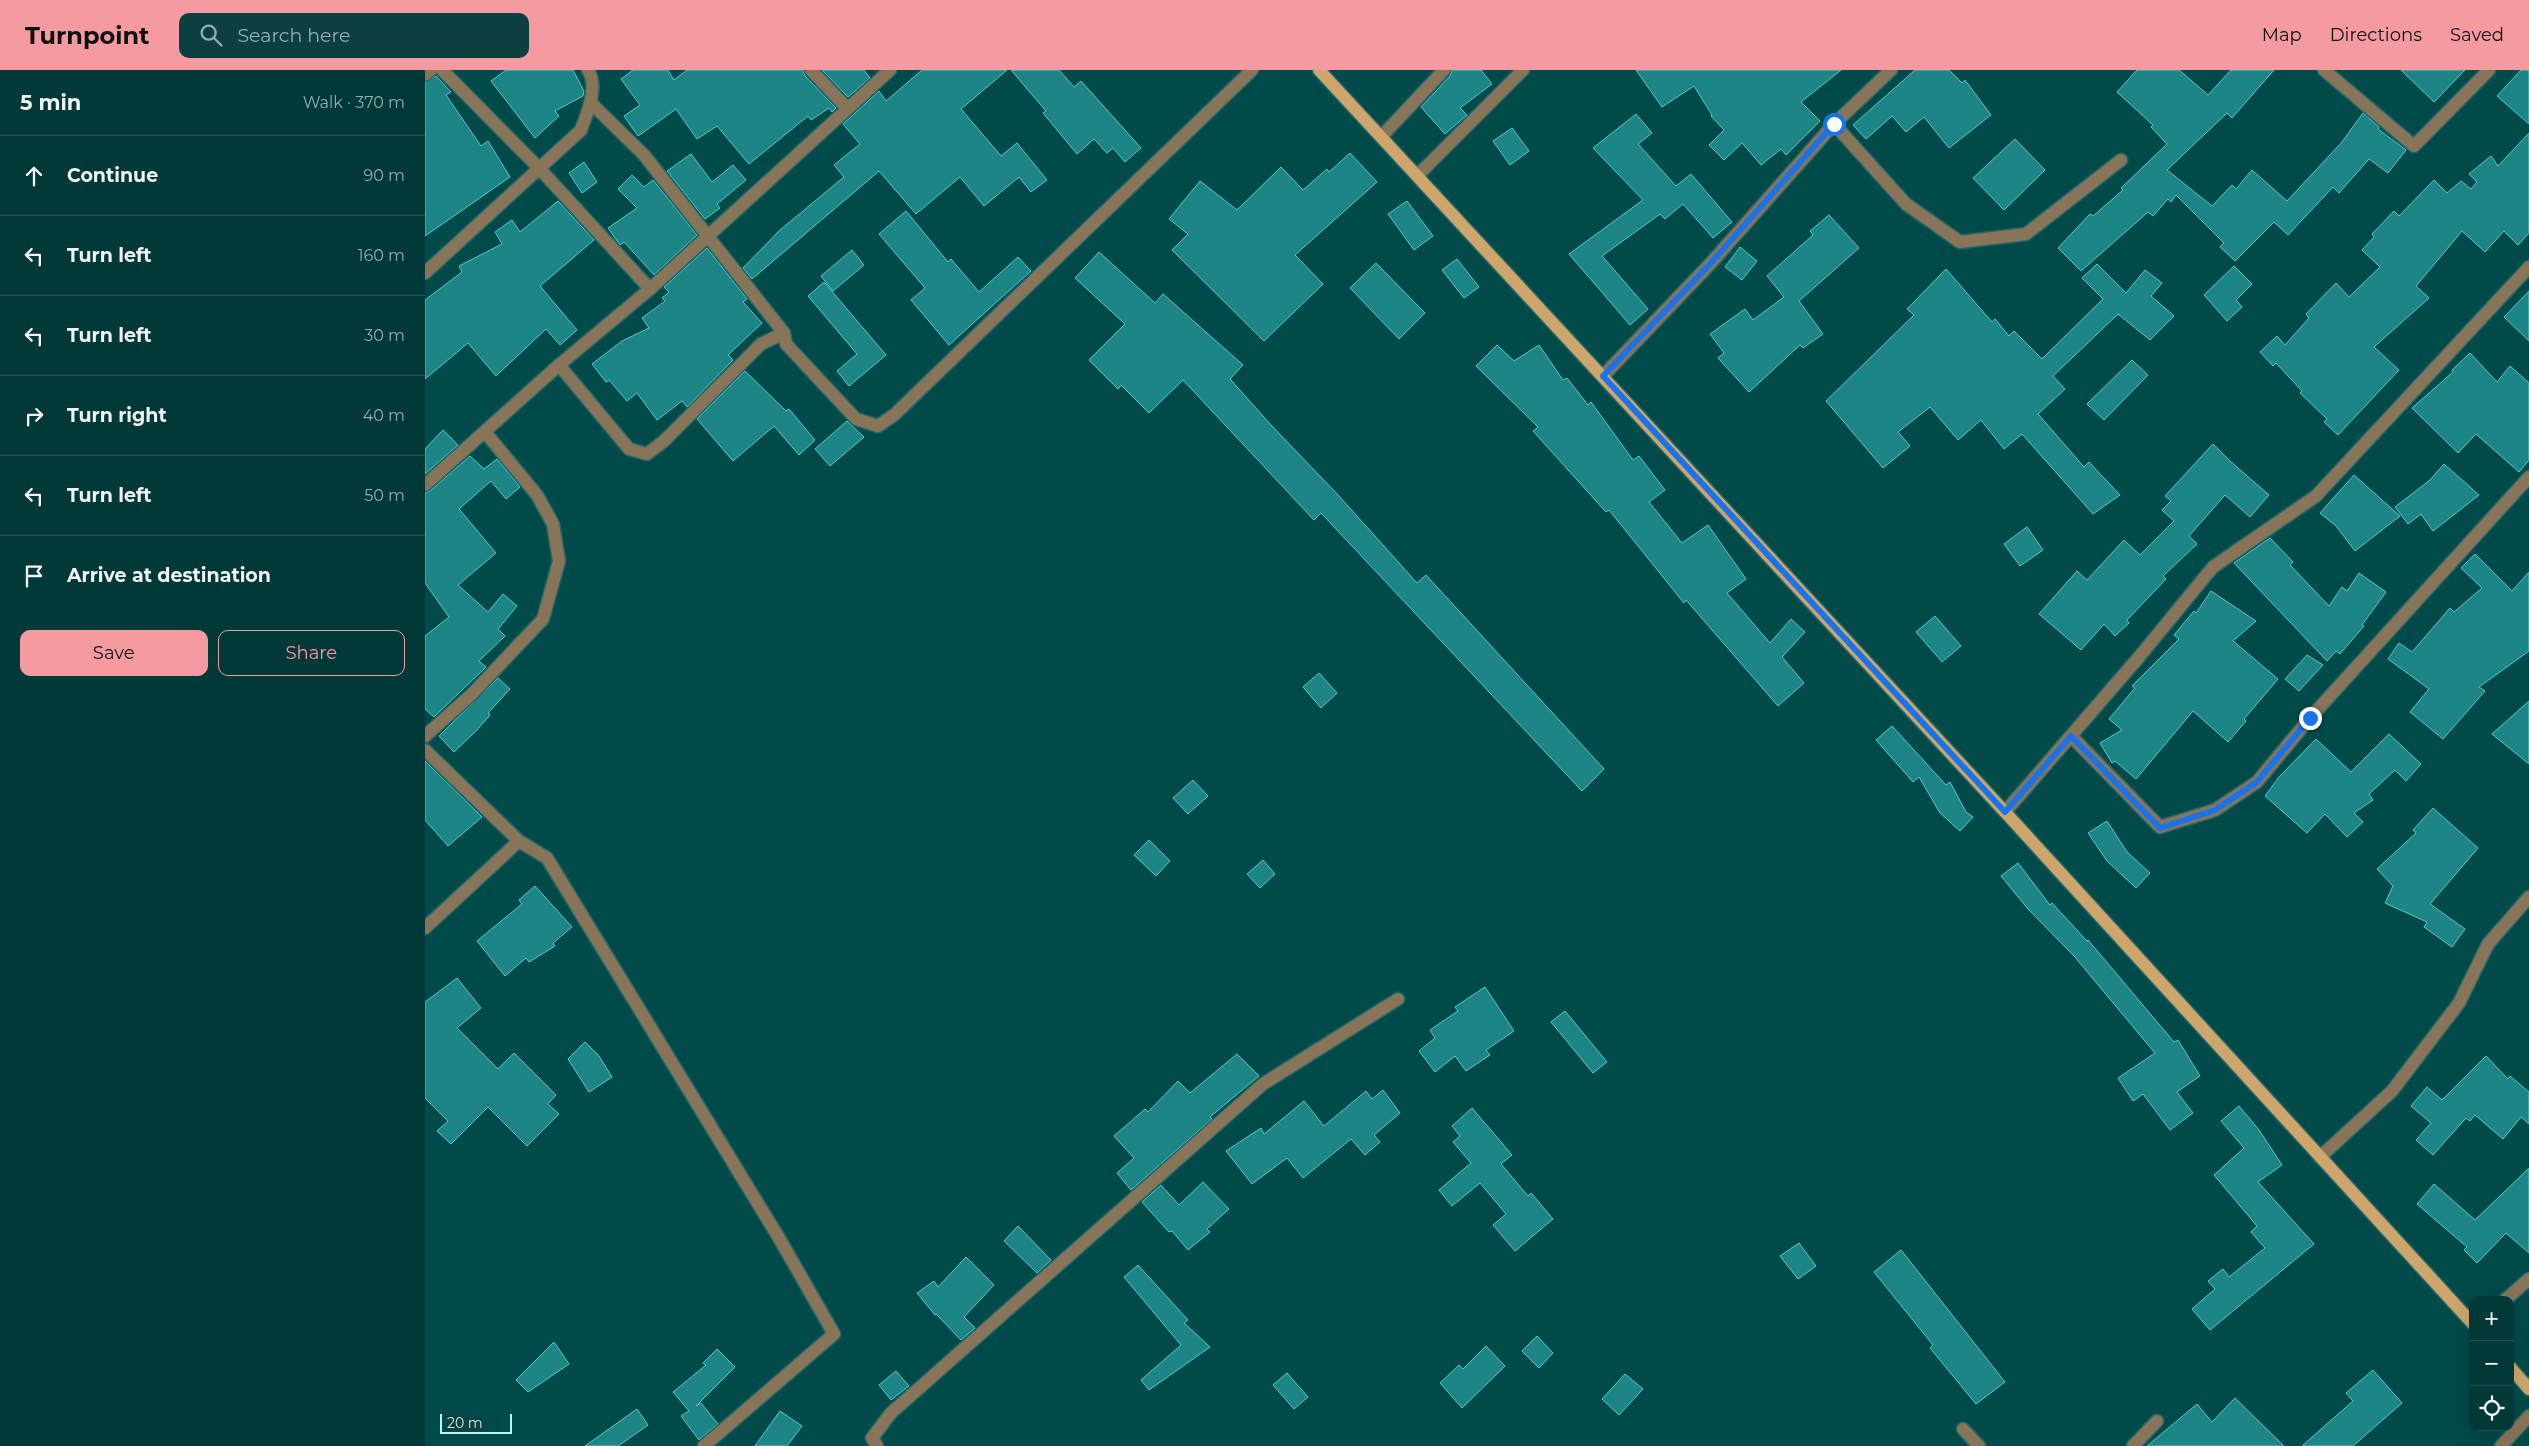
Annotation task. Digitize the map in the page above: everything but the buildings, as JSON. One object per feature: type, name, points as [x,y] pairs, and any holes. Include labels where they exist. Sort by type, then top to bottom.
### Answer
[{"type":"main road","points":[[1326,73],[1418,176],[2005,812],[2469,1320]]},
{"type":"main road","points":[[2514,1372],[2529,1389]]},
{"type":"street","points":[[425,75],[431,70]]},
{"type":"street","points":[[442,70],[539,168],[650,288]]},
{"type":"street","points":[[811,70],[847,108]]},
{"type":"street","points":[[425,485],[650,288],[890,70]]},
{"type":"street","points":[[591,103],[643,155],[784,333],[786,344],[856,419],[878,426],[895,415],[1252,70]]},
{"type":"street","points":[[1382,136],[1444,70]]},
{"type":"street","points":[[1418,176],[1523,70]]},
{"type":"street","points":[[1603,376],[1710,264],[1834,124],[1891,70]]},
{"type":"street","points":[[2324,70],[2414,146],[2489,70]]},
{"type":"street","points":[[425,273],[581,130],[591,103],[592,71]]},
{"type":"street","points":[[1834,124],[1906,204],[1959,242],[2026,234],[2121,160]]},
{"type":"street","points":[[2005,812],[2213,567],[2316,496],[2529,267]]},
{"type":"street","points":[[559,366],[629,449],[647,454],[663,441],[761,344],[784,333]]},
{"type":"street","points":[[425,736],[472,694],[543,619],[559,561],[553,524],[537,495],[485,432]]},
{"type":"street","points":[[2071,736],[2160,828],[2215,810],[2257,782],[2310,718],[2529,477]]},
{"type":"street","points":[[425,750],[519,841],[547,858],[779,1238],[834,1334],[705,1446]]},
{"type":"street","points":[[425,928],[519,841]]},
{"type":"street","points":[[2320,1157],[2392,1091],[2459,1003],[2488,944],[2529,897]]},
{"type":"street","points":[[877,1446],[872,1438],[891,1413],[1263,1084],[1398,998]]},
{"type":"street","points":[[2510,1296],[2529,1279]]},
{"type":"street","points":[[2501,1446],[2529,1416]]},
{"type":"street","points":[[2133,1446],[2157,1421]]},
{"type":"street","points":[[1963,1429],[1979,1446]]},
{"type":"route","points":[[1834,124],[1710,264],[1603,376],[2005,812],[2071,736],[2160,828],[2215,810],[2257,782],[2310,718]]}]
